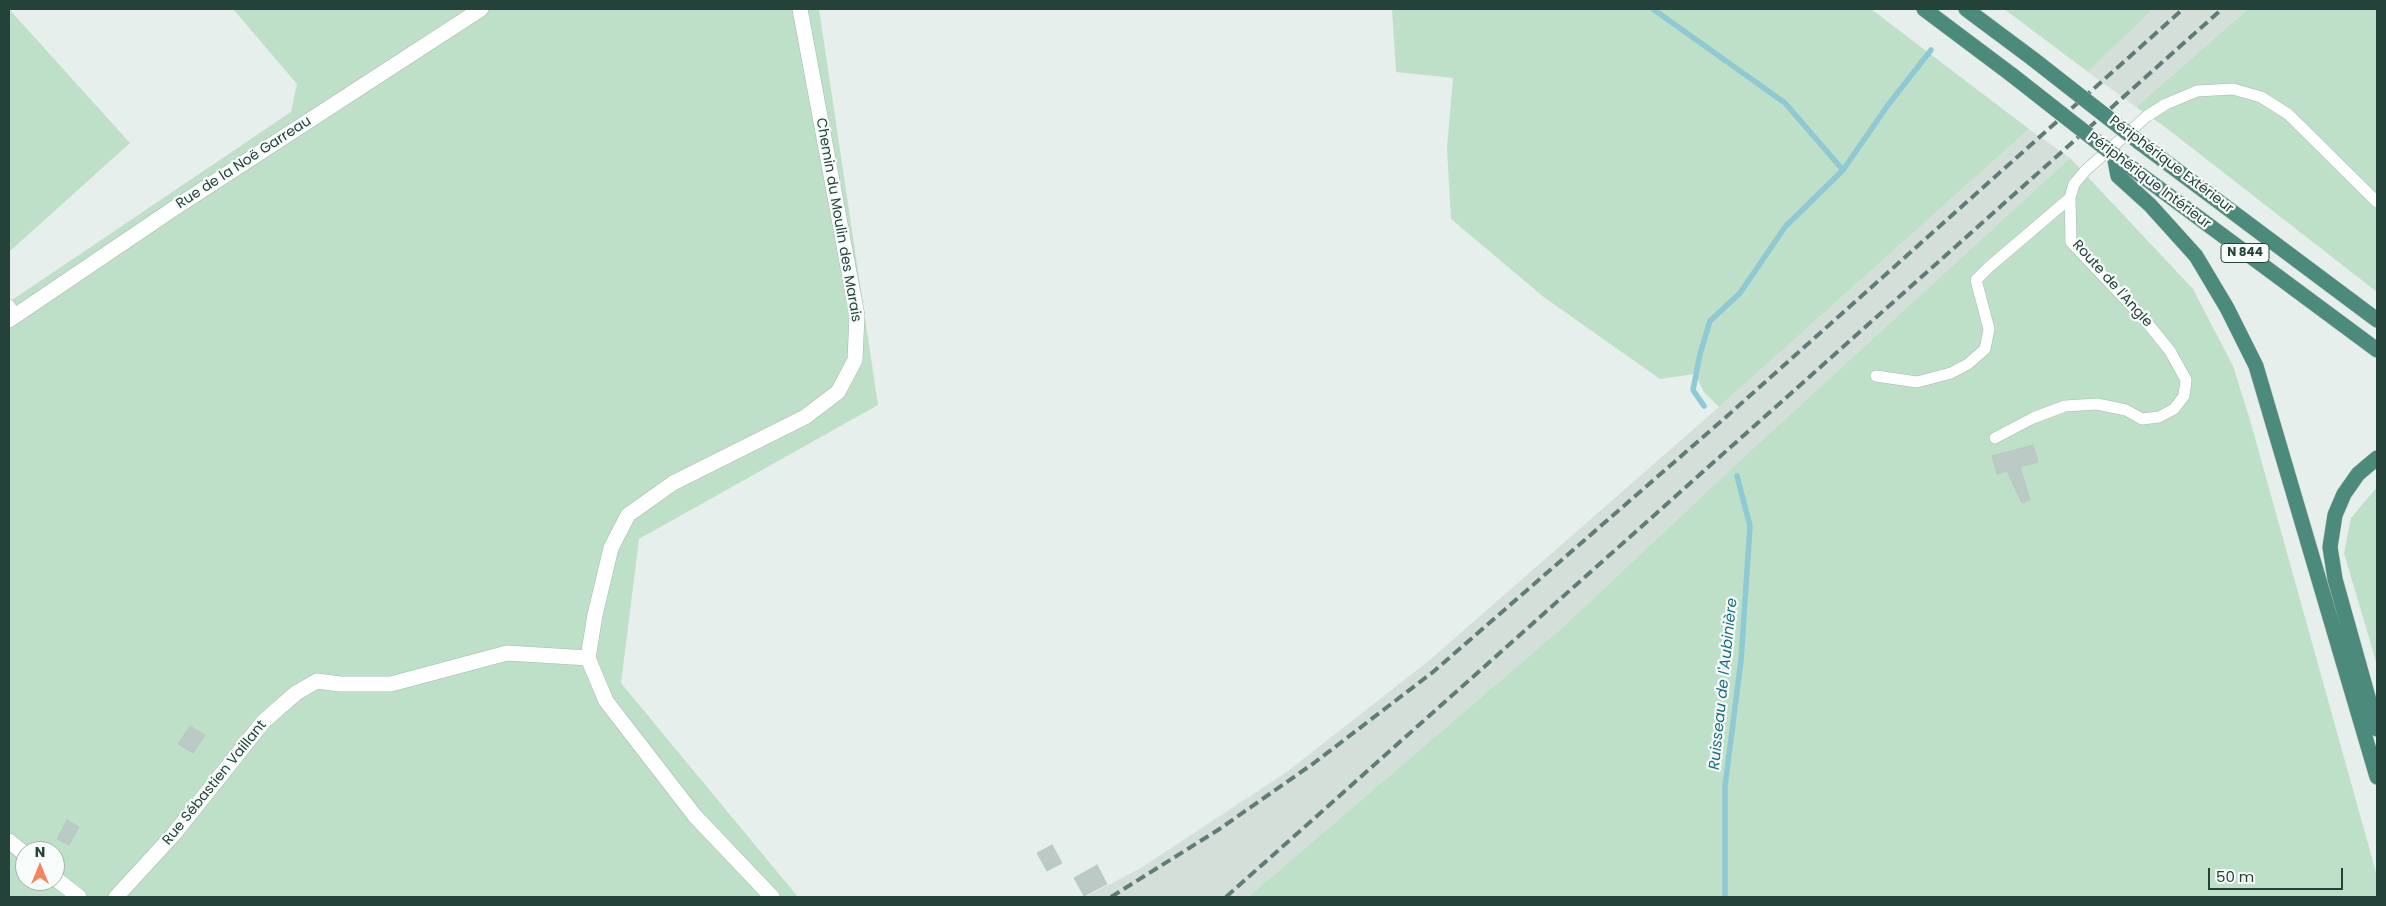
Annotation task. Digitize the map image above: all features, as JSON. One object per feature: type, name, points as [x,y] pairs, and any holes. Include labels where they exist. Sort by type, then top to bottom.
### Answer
[{"type":"highway","name":"Périphérique Intérieur","points":[[1924,9],[2114,155],[2377,350]]},
{"type":"highway","name":"Périphérique Extérieur","points":[[1966,9],[2139,142],[2377,320]]},
{"type":"highway","points":[[2114,155],[2118,176],[2150,205],[2196,256],[2228,308],[2256,366],[2377,776]]},
{"type":"highway","points":[[2377,458],[2358,474],[2344,494],[2335,515],[2330,547],[2335,578],[2377,729]]},
{"type":"street","name":"Rue de la Noë Garreau","points":[[11,313],[481,9]]},
{"type":"street","name":"Chemin du Moulin des Marais","points":[[588,658],[595,615],[611,548],[628,515],[672,483],[805,416],[838,392],[856,360],[857,315],[800,9]]},
{"type":"street","name":"Rue Sébastien Vaillant","points":[[116,897],[173,835],[264,721],[296,693],[317,681],[340,684],[391,684],[507,653],[588,658]]},
{"type":"street","points":[[588,658],[606,701],[695,816],[772,897]]},
{"type":"street","points":[[65,886],[79,897]]},
{"type":"lane","name":"Route de l'Angle","points":[[1995,438],[2033,418],[2065,406],[2097,404],[2126,410],[2142,419],[2159,416],[2174,409],[2184,396],[2186,380],[2170,351],[2139,313],[2071,242],[2070,198],[2074,184],[2086,170],[2147,116],[2166,104],[2197,91],[2233,90],[2261,97],[2288,114],[2377,202]]},
{"type":"lane","points":[[1876,376],[1917,382],[1952,372],[1968,364],[1985,349],[1989,330],[1976,280],[1989,266],[2070,198]]},
{"type":"shaded area","points":[[2153,9],[2248,9],[2136,107],[2088,72]]},
{"type":"shaded area","points":[[2029,129],[2070,158],[1747,454],[1564,626],[1248,897],[1085,897],[1141,868],[1288,771],[1431,659],[1719,407]]},
{"type":"green space","points":[[9,9],[130,143],[9,252]]},
{"type":"green space","points":[[233,9],[819,9],[878,405],[639,539],[621,683],[798,897],[9,897],[9,302],[291,112],[297,84]]},
{"type":"green space","points":[[1392,9],[1871,9],[2029,129],[1719,407],[1704,392],[1695,374],[1660,379],[1545,298],[1451,219],[1447,148],[1453,78],[1396,72]]},
{"type":"green space","points":[[2004,9],[2153,9],[2088,72]]},
{"type":"green space","points":[[2248,9],[2377,9],[2377,292],[2165,127],[2136,107]]},
{"type":"green space","points":[[2070,158],[2193,289],[2233,366],[2250,420],[2377,876],[2377,897],[1248,897],[1564,626],[1747,454]]},
{"type":"green space","points":[[2377,487],[2377,665],[2344,553],[2351,518]]},
{"type":"building","points":[[2033,445],[2038,462],[2020,467],[2030,500],[2022,503],[2007,471],[1997,474],[1992,456]]},
{"type":"building","points":[[190,726],[205,735],[193,753],[178,744]]},
{"type":"building","points":[[67,820],[79,827],[69,845],[65,841],[57,839]]},
{"type":"building","points":[[1052,845],[1062,863],[1047,871],[1037,853]]},
{"type":"building","points":[[1097,865],[1107,884],[1084,896],[1074,878]]},
{"type":"waterway","points":[[1653,9],[1785,103],[1843,170]]},
{"type":"waterway","name":"Ruisseau de l'Aubinière","points":[[1704,406],[1693,390],[1700,354],[1710,321],[1740,293],[1785,227],[1843,170],[1888,105],[1931,50]]},
{"type":"waterway","name":"Ruisseau de l'Aubinière","points":[[1725,897],[1725,786],[1741,660],[1750,526],[1737,476]]},
{"type":"railway","points":[[1111,897],[1218,830],[1314,763],[1433,672],[1726,417],[2183,9]]},
{"type":"railway","points":[[1226,897],[2222,9]]}]
